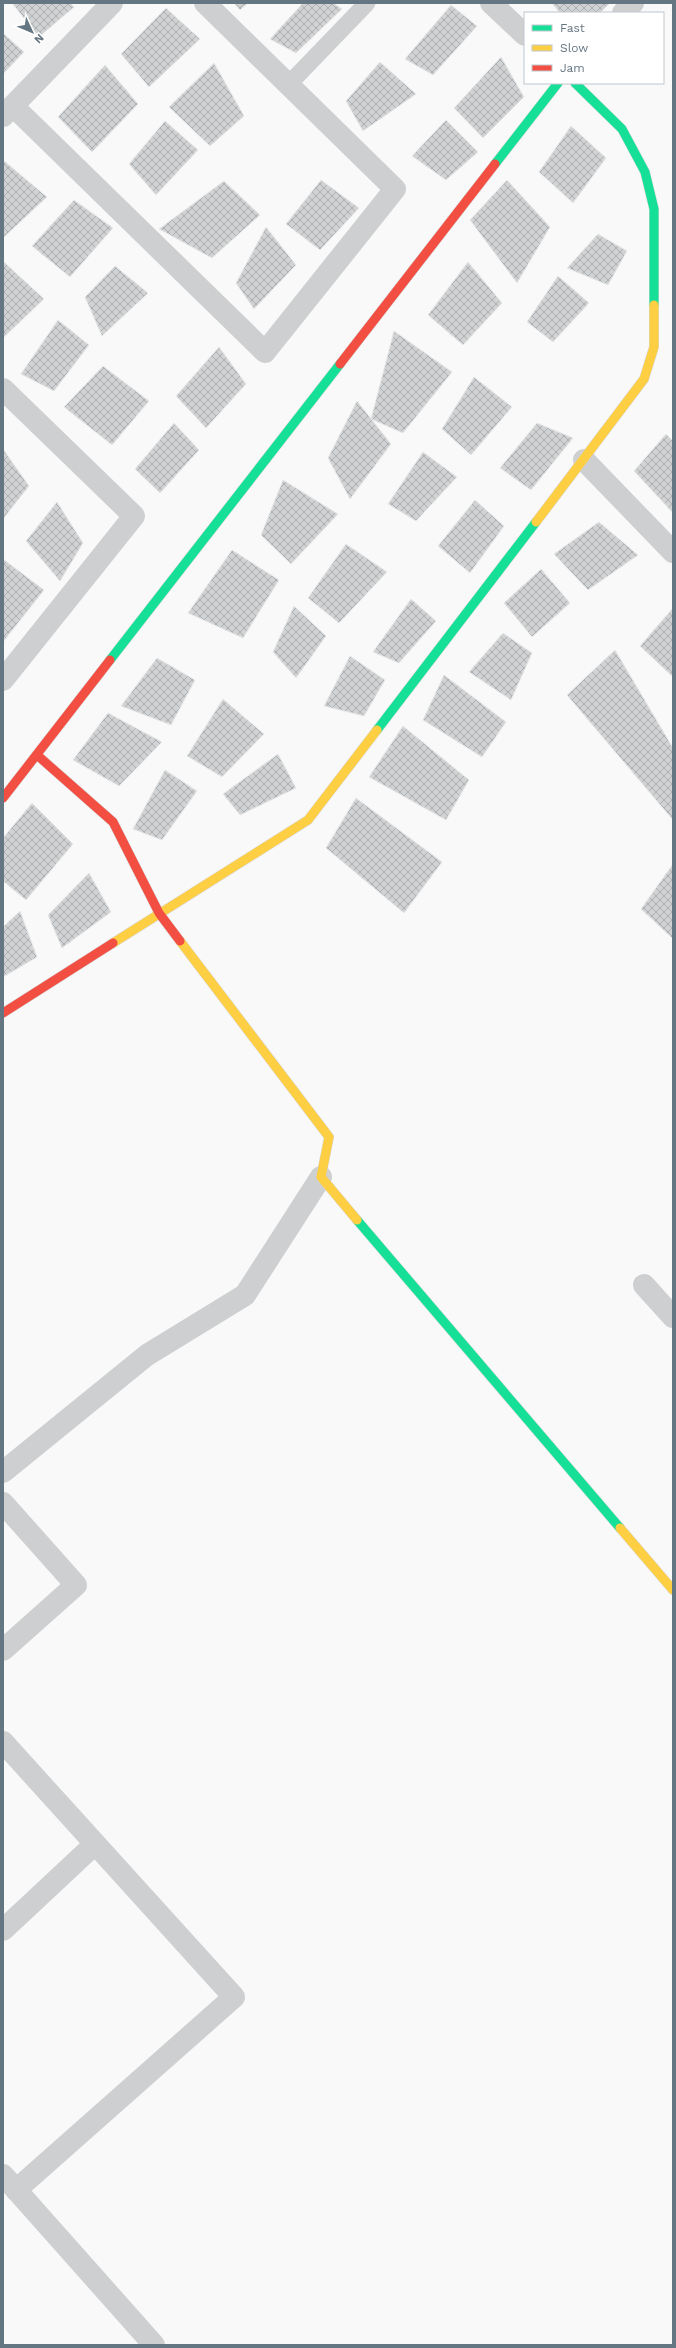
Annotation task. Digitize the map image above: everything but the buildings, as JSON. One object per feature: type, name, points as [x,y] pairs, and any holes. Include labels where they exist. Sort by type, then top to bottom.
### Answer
[{"type":"street","points":[[112,3],[8,111],[265,352],[395,189],[205,3]]},
{"type":"street","points":[[491,3],[524,34]]},
{"type":"street","points":[[624,12],[632,3]]},
{"type":"street","points":[[3,798],[557,84]]},
{"type":"street","points":[[3,1013],[308,820],[584,460],[644,379],[654,347],[654,209],[645,172],[622,129],[576,84]]},
{"type":"street","points":[[3,389],[134,516],[3,680]]},
{"type":"street","points":[[584,460],[673,552]]},
{"type":"street","points":[[3,1472],[147,1355],[245,1295],[321,1177],[329,1137],[159,914],[113,822],[37,755]]},
{"type":"street","points":[[321,1177],[673,1590]]},
{"type":"street","points":[[644,1285],[673,1317]]},
{"type":"street","points":[[3,1503],[76,1585],[3,1650]]},
{"type":"street","points":[[3,1742],[234,1997],[9,2183],[154,2345]]},
{"type":"street","points":[[3,1930],[95,1844]]},
{"type":"lane","points":[[288,84],[367,3]]},
{"type":"traffic: fast","points":[[495,164],[557,84]]},
{"type":"traffic: fast","points":[[576,84],[622,129],[645,172],[654,209],[654,305]]},
{"type":"traffic: fast","points":[[110,660],[340,364]]},
{"type":"traffic: fast","points":[[377,730],[536,522]]},
{"type":"traffic: fast","points":[[357,1220],[620,1528]]},
{"type":"traffic: slow","points":[[536,522],[644,379],[654,347],[654,305]]},
{"type":"traffic: slow","points":[[113,943],[308,820],[377,730]]},
{"type":"traffic: slow","points":[[180,941],[329,1137],[321,1177],[357,1220]]},
{"type":"traffic: slow","points":[[620,1528],[673,1590]]},
{"type":"traffic: jam","points":[[340,364],[495,164]]},
{"type":"traffic: jam","points":[[3,798],[110,660]]},
{"type":"traffic: jam","points":[[37,755],[113,822],[159,913],[180,941]]},
{"type":"traffic: jam","points":[[3,1013],[113,943]]}]
